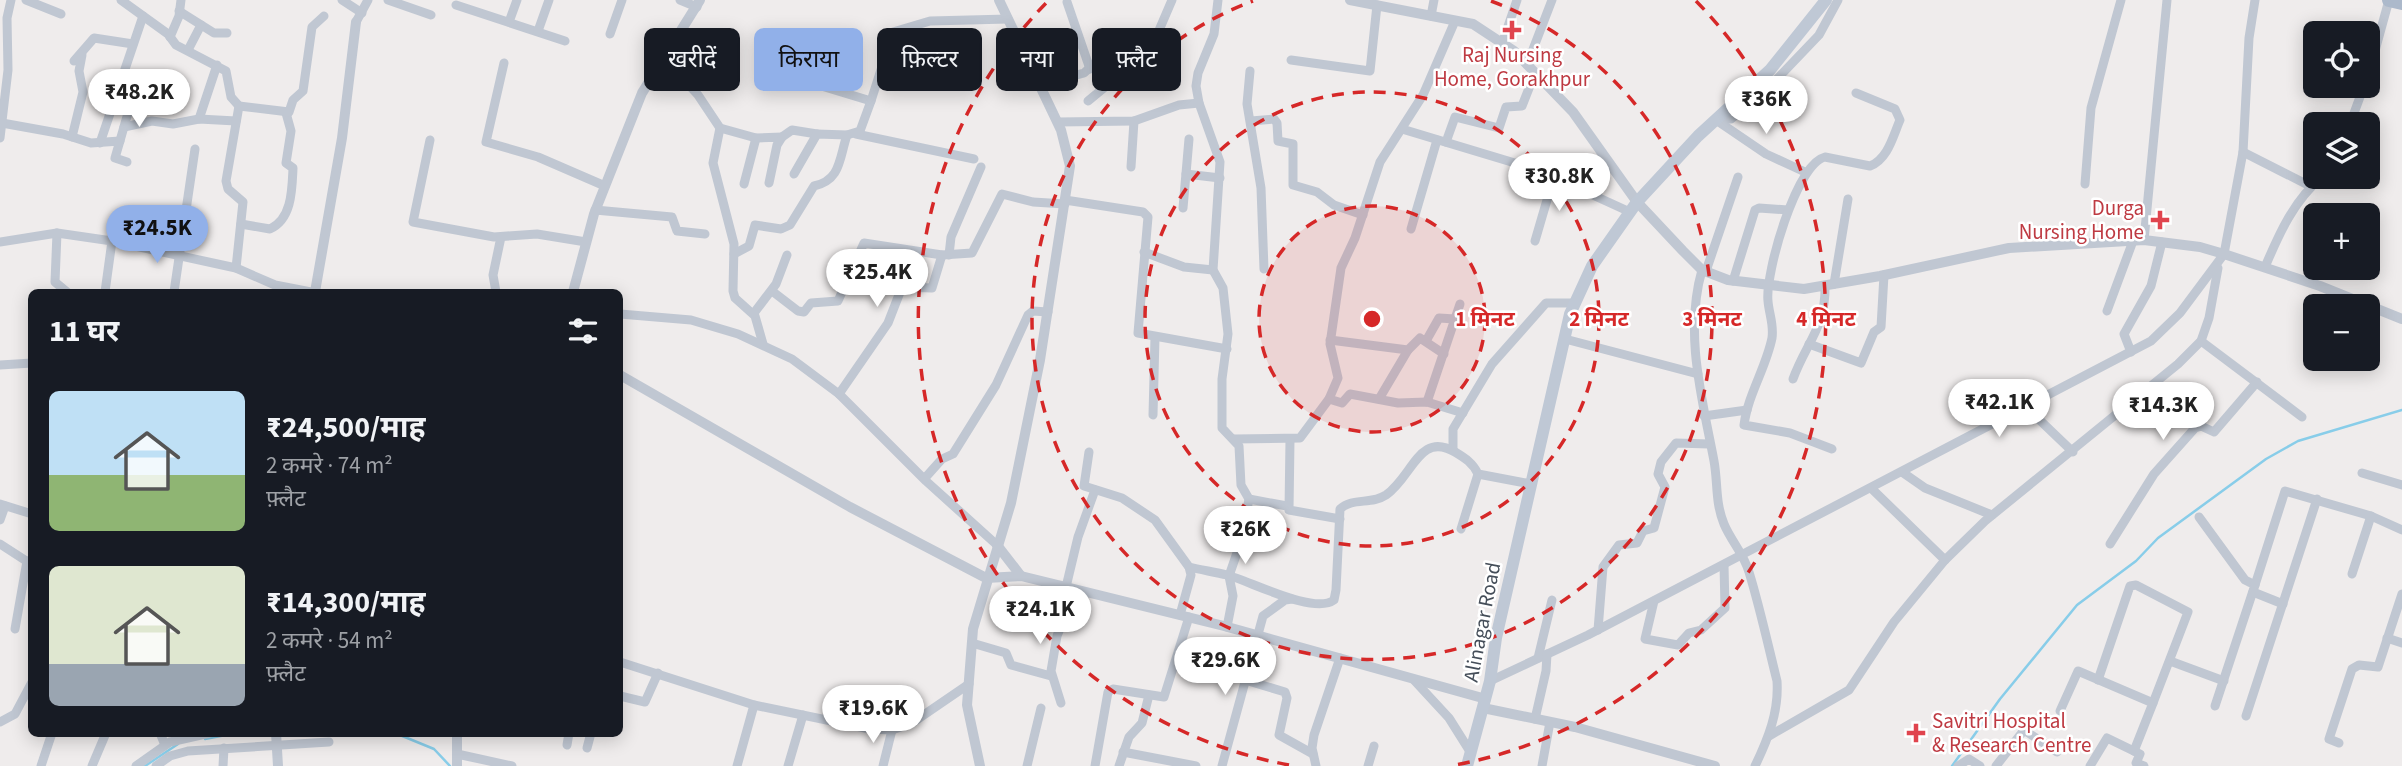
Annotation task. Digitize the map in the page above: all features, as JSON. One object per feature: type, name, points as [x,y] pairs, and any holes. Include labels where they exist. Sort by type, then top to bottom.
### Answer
[{"type":"main road","name":"Alinagar Road","points":[[1469,759],[1490,681],[1496,638],[1565,339],[1575,303],[1592,266],[1634,207],[1721,115],[1770,70],[1826,0]]},
{"type":"main road","points":[[2389,0],[2402,3]]},
{"type":"street","points":[[0,138],[7,18],[11,0]]},
{"type":"street","points":[[26,0],[61,14]]},
{"type":"street","points":[[121,0],[188,50],[217,65],[229,75],[231,97],[239,106],[286,113]]},
{"type":"street","points":[[170,37],[181,0]]},
{"type":"street","points":[[342,0],[359,17]]},
{"type":"street","points":[[314,289],[340,149],[359,17],[368,0]]},
{"type":"street","points":[[388,0],[432,15]]},
{"type":"street","points":[[509,22],[517,0]]},
{"type":"street","points":[[538,32],[549,0]]},
{"type":"street","points":[[610,34],[622,0]]},
{"type":"street","points":[[680,0],[699,4],[683,28]]},
{"type":"street","points":[[999,0],[1012,28]]},
{"type":"street","points":[[1088,101],[1151,49],[1172,0]]},
{"type":"street","points":[[1218,0],[1214,34],[1198,73],[1199,103],[1219,156],[1220,178],[1213,270],[1223,288],[1227,349],[1222,379],[1222,428],[1239,446],[1241,485],[1249,499],[1241,541],[1229,576],[1233,596],[1227,626]]},
{"type":"street","points":[[1350,0],[1473,24],[1502,44],[1573,111],[1634,207],[1704,271],[1733,281],[1804,289],[2009,248],[2139,240],[2162,242],[2265,267],[2402,319]]},
{"type":"street","points":[[1431,16],[1434,0]]},
{"type":"street","points":[[1502,44],[1517,0]]},
{"type":"street","points":[[1411,229],[1442,141],[1455,117],[1499,128],[1506,107],[1522,106],[1552,0]]},
{"type":"street","points":[[1721,115],[1731,119],[1777,79],[1819,35],[1838,0]]},
{"type":"street","points":[[2085,184],[2091,108],[2122,0]]},
{"type":"street","points":[[2107,311],[2139,240],[2167,0]]},
{"type":"street","points":[[1769,736],[1849,690],[1894,622],[1945,560],[1992,516],[2073,452],[2201,341],[2209,318],[2243,152],[2249,38],[2255,0]]},
{"type":"street","points":[[2380,33],[2389,0]]},
{"type":"street","points":[[1067,2],[1090,69],[1078,75]]},
{"type":"street","points":[[1291,60],[1370,71],[1374,3]]},
{"type":"street","points":[[456,5],[565,41]]},
{"type":"street","points":[[179,11],[214,33],[226,33]]},
{"type":"street","points":[[100,144],[143,16]]},
{"type":"street","points":[[241,224],[270,229],[284,218],[288,209],[293,168],[286,163],[291,131],[286,113],[293,100],[303,91],[312,27],[324,16]]},
{"type":"street","points":[[734,254],[749,246],[755,225],[781,229],[790,225],[814,186],[829,183],[851,135],[864,125],[893,32],[930,21],[1008,19]]},
{"type":"street","points":[[1234,439],[1290,440],[1305,434],[1329,399],[1338,378],[1330,340],[1339,274],[1363,215],[1380,162],[1423,95],[1455,21]]},
{"type":"street","points":[[188,50],[201,25]]},
{"type":"street","points":[[72,137],[83,92],[78,58],[94,38],[133,44]]},
{"type":"street","points":[[504,62],[486,142],[538,157],[605,186]]},
{"type":"street","points":[[200,119],[217,65]]},
{"type":"street","points":[[1250,71],[1247,104],[1261,188],[1264,269]]},
{"type":"street","points":[[574,289],[595,210],[644,90]]},
{"type":"street","points":[[694,91],[720,128],[756,138],[782,138]]},
{"type":"street","points":[[838,91],[871,101]]},
{"type":"street","points":[[980,766],[967,705],[972,643],[986,578],[1011,503],[1048,312],[1070,166],[1058,122],[1043,91]]},
{"type":"street","points":[[1832,449],[1784,432],[1746,427],[1746,410],[1772,339],[1769,285],[1788,211],[1805,172],[1819,158],[1825,157],[1870,166],[1885,154],[1900,120],[1895,109],[1856,93]]},
{"type":"street","points":[[1058,122],[1134,121],[1179,105],[1199,103]]},
{"type":"street","points":[[127,162],[115,158],[130,106]]},
{"type":"street","points":[[236,268],[243,202],[228,188],[226,181],[239,106]]},
{"type":"street","points":[[1721,115],[1766,154],[1805,172]]},
{"type":"street","points":[[124,127],[152,121],[173,124],[200,119],[236,121]]},
{"type":"street","points":[[1251,121],[1274,119],[1277,123],[1278,141],[1293,144],[1293,185],[1320,193],[1334,205],[1363,215]]},
{"type":"street","points":[[1131,167],[1134,121]]},
{"type":"street","points":[[720,128],[713,163],[733,238],[734,296],[754,313],[762,344]]},
{"type":"street","points":[[1,129],[72,137],[100,144],[120,141]]},
{"type":"street","points":[[769,183],[777,145],[792,130],[851,135],[974,159]]},
{"type":"street","points":[[1402,130],[1554,176],[1634,207]]},
{"type":"street","points":[[794,174],[817,134]]},
{"type":"street","points":[[744,184],[756,138]]},
{"type":"street","points":[[1182,208],[1189,139]]},
{"type":"street","points":[[430,140],[413,222],[500,237],[537,234],[586,242]]},
{"type":"street","points":[[175,289],[182,255],[195,149]]},
{"type":"street","points":[[2243,152],[2303,182]]},
{"type":"street","points":[[838,394],[886,326],[902,287],[931,289],[981,167]]},
{"type":"street","points":[[1186,174],[1220,178]]},
{"type":"street","points":[[1535,241],[1554,176]]},
{"type":"street","points":[[1738,177],[1695,294],[1698,374],[1709,444],[1715,462],[1715,490],[1725,525],[1742,555],[1777,681],[1778,695],[1769,736],[1755,766]]},
{"type":"street","points":[[2265,267],[2280,231],[2308,189]]},
{"type":"street","points":[[772,291],[801,313],[811,303],[838,301],[862,245],[867,242],[946,255],[972,253],[986,230],[996,201],[1002,194],[1034,202],[1065,202],[1146,213],[1137,329],[1140,336],[1227,349]]},
{"type":"street","points":[[1793,379],[1804,348],[1809,344],[1824,315],[1849,199]]},
{"type":"street","points":[[1733,281],[1755,211],[1759,208],[1788,211]]},
{"type":"street","points":[[595,210],[672,217],[677,231],[705,234]]},
{"type":"street","points":[[0,242],[57,233],[182,255],[236,268],[275,285],[297,289]]},
{"type":"street","points":[[57,233],[55,282],[63,289]]},
{"type":"street","points":[[495,289],[493,275],[500,237]]},
{"type":"street","points":[[105,289],[112,242]]},
{"type":"street","points":[[2131,352],[2124,334],[2151,286],[2162,242]]},
{"type":"street","points":[[1144,252],[1184,267],[1213,270]]},
{"type":"street","points":[[754,313],[772,291],[788,255]]},
{"type":"street","points":[[1490,681],[1598,630],[2151,341],[2180,313],[2222,258]]},
{"type":"street","points":[[1809,344],[1861,363],[1874,332],[1881,327],[1884,275]]},
{"type":"street","points":[[1453,450],[1453,429],[1492,364],[1546,303],[1575,303]]},
{"type":"street","points":[[1427,402],[1460,304]]},
{"type":"street","points":[[925,478],[942,459],[953,454],[996,385],[1028,315],[1033,311],[1048,312]]},
{"type":"street","points":[[623,314],[682,318],[762,344],[799,363],[838,394],[997,545],[1021,576]]},
{"type":"street","points":[[1426,341],[1439,318],[1455,319]]},
{"type":"street","points":[[1153,415],[1155,337]]},
{"type":"street","points":[[1565,339],[1698,374]]},
{"type":"street","points":[[1330,340],[1408,350]]},
{"type":"street","points":[[1379,399],[1408,350],[1417,340],[1426,341],[1444,354]]},
{"type":"street","points":[[2201,341],[2302,416]]},
{"type":"street","points":[[0,365],[28,363]]},
{"type":"street","points":[[623,377],[850,507],[986,578],[1021,576],[1227,626],[1413,679],[1535,719],[1715,766]]},
{"type":"street","points":[[2110,544],[2154,474],[2195,428],[2201,426],[2214,432],[2257,382]]},
{"type":"street","points":[[1329,399],[1342,402],[1350,394],[1398,403],[1427,402],[1463,413]]},
{"type":"street","points":[[2027,408],[2073,452]]},
{"type":"street","points":[[1704,416],[1746,410]]},
{"type":"street","points":[[1287,506],[1290,440]]},
{"type":"street","points":[[1598,630],[1604,567],[1619,545],[1637,543],[1643,531],[1654,528],[1665,487],[1658,474],[1661,462],[1676,443],[1709,444]]},
{"type":"street","points":[[1189,567],[1229,576],[1292,599],[1321,604],[1334,600],[1340,509],[1349,502],[1372,502],[1386,495],[1427,447],[1439,444],[1453,450],[1469,461],[1478,474],[1531,484]]},
{"type":"street","points":[[1089,452],[1082,483],[1122,498],[1155,520],[1189,567],[1191,575],[1166,695],[1109,690],[1095,766]]},
{"type":"street","points":[[1902,472],[1925,488],[1971,504],[1992,516]]},
{"type":"street","points":[[2362,473],[2402,485]]},
{"type":"street","points":[[1461,529],[1478,474]]},
{"type":"street","points":[[1871,488],[1945,560]]},
{"type":"street","points":[[1061,704],[1051,676],[1057,636],[1071,588],[1074,550],[1095,490]]},
{"type":"street","points":[[2215,706],[2285,491],[2371,516],[2402,530]]},
{"type":"street","points":[[1249,499],[1287,506],[1293,511],[1340,519]]},
{"type":"street","points":[[2246,716],[2317,499]]},
{"type":"street","points":[[0,520],[3,505],[28,513]]},
{"type":"street","points":[[2352,574],[2371,516]]},
{"type":"street","points":[[2199,517],[2245,580],[2283,604]]},
{"type":"street","points":[[0,544],[28,562]]},
{"type":"street","points":[[1654,601],[1645,639],[1678,645],[1689,633],[1701,630],[1725,608],[1724,565]]},
{"type":"street","points":[[15,629],[28,568]]},
{"type":"street","points":[[2098,680],[2133,584],[2188,612],[2134,751]]},
{"type":"street","points":[[2339,743],[2329,739],[2352,669],[2359,664],[2378,667],[2402,594]]},
{"type":"street","points":[[1222,766],[1263,616],[1285,600],[1292,599]]},
{"type":"street","points":[[1535,719],[1546,671],[1542,656],[1552,600]]},
{"type":"street","points":[[2387,638],[2402,643]]},
{"type":"street","points":[[972,643],[1006,653],[1011,665],[1051,676]]},
{"type":"street","points":[[1316,766],[1313,754],[1314,735],[1340,658]]},
{"type":"street","points":[[2169,661],[2224,681]]},
{"type":"street","points":[[623,663],[754,705],[870,729],[892,730],[912,723],[969,684]]},
{"type":"street","points":[[2060,712],[2076,673],[2081,671],[2153,703]]},
{"type":"street","points":[[623,697],[645,702],[658,673]]},
{"type":"street","points":[[1413,679],[1449,718],[1469,759]]},
{"type":"street","points":[[1245,680],[1284,692],[1287,698],[1279,735],[1313,754]]},
{"type":"street","points":[[0,722],[15,714],[28,690]]},
{"type":"street","points":[[1119,766],[1129,737],[1141,727],[1149,695]]},
{"type":"street","points":[[737,766],[754,705]]},
{"type":"street","points":[[1027,766],[1041,708]]},
{"type":"street","points":[[788,766],[803,715]]},
{"type":"street","points":[[1542,766],[1550,722]]},
{"type":"street","points":[[883,766],[892,730]]},
{"type":"street","points":[[1996,766],[2024,730],[2057,752]]},
{"type":"street","points":[[41,766],[51,737]]},
{"type":"street","points":[[92,766],[104,737]]},
{"type":"street","points":[[136,766],[161,737]]},
{"type":"street","points":[[457,737],[457,761],[512,766]]},
{"type":"street","points":[[566,745],[568,737]]},
{"type":"street","points":[[587,748],[590,737]]},
{"type":"street","points":[[2090,766],[2107,738],[2140,754],[2136,763],[2144,766]]},
{"type":"street","points":[[276,739],[278,766]]},
{"type":"street","points":[[156,766],[176,753],[276,739],[329,742]]},
{"type":"street","points":[[1368,766],[1374,746]]},
{"type":"street","points":[[223,766],[224,748]]},
{"type":"street","points":[[1124,752],[1196,766]]},
{"type":"street","points":[[1958,766],[1961,761],[1969,759],[1980,766]]},
{"type":"waterway","points":[[1952,766],[2000,699],[2077,605],[2136,561],[2158,538],[2266,459],[2298,441],[2402,410]]},
{"type":"waterway","points":[[205,739],[215,737]]},
{"type":"waterway","points":[[405,737],[434,749],[450,766]]},
{"type":"waterway","points":[[145,766],[178,744]]},
{"type":"place","name":"Raj Nursing Home, Gorakhpur","points":[[1512,30]]},
{"type":"place","name":"Durga Nursing Home","points":[[2160,220]]},
{"type":"place","name":"Savitri Hospital & Research Centre","points":[[1916,733]]}]
